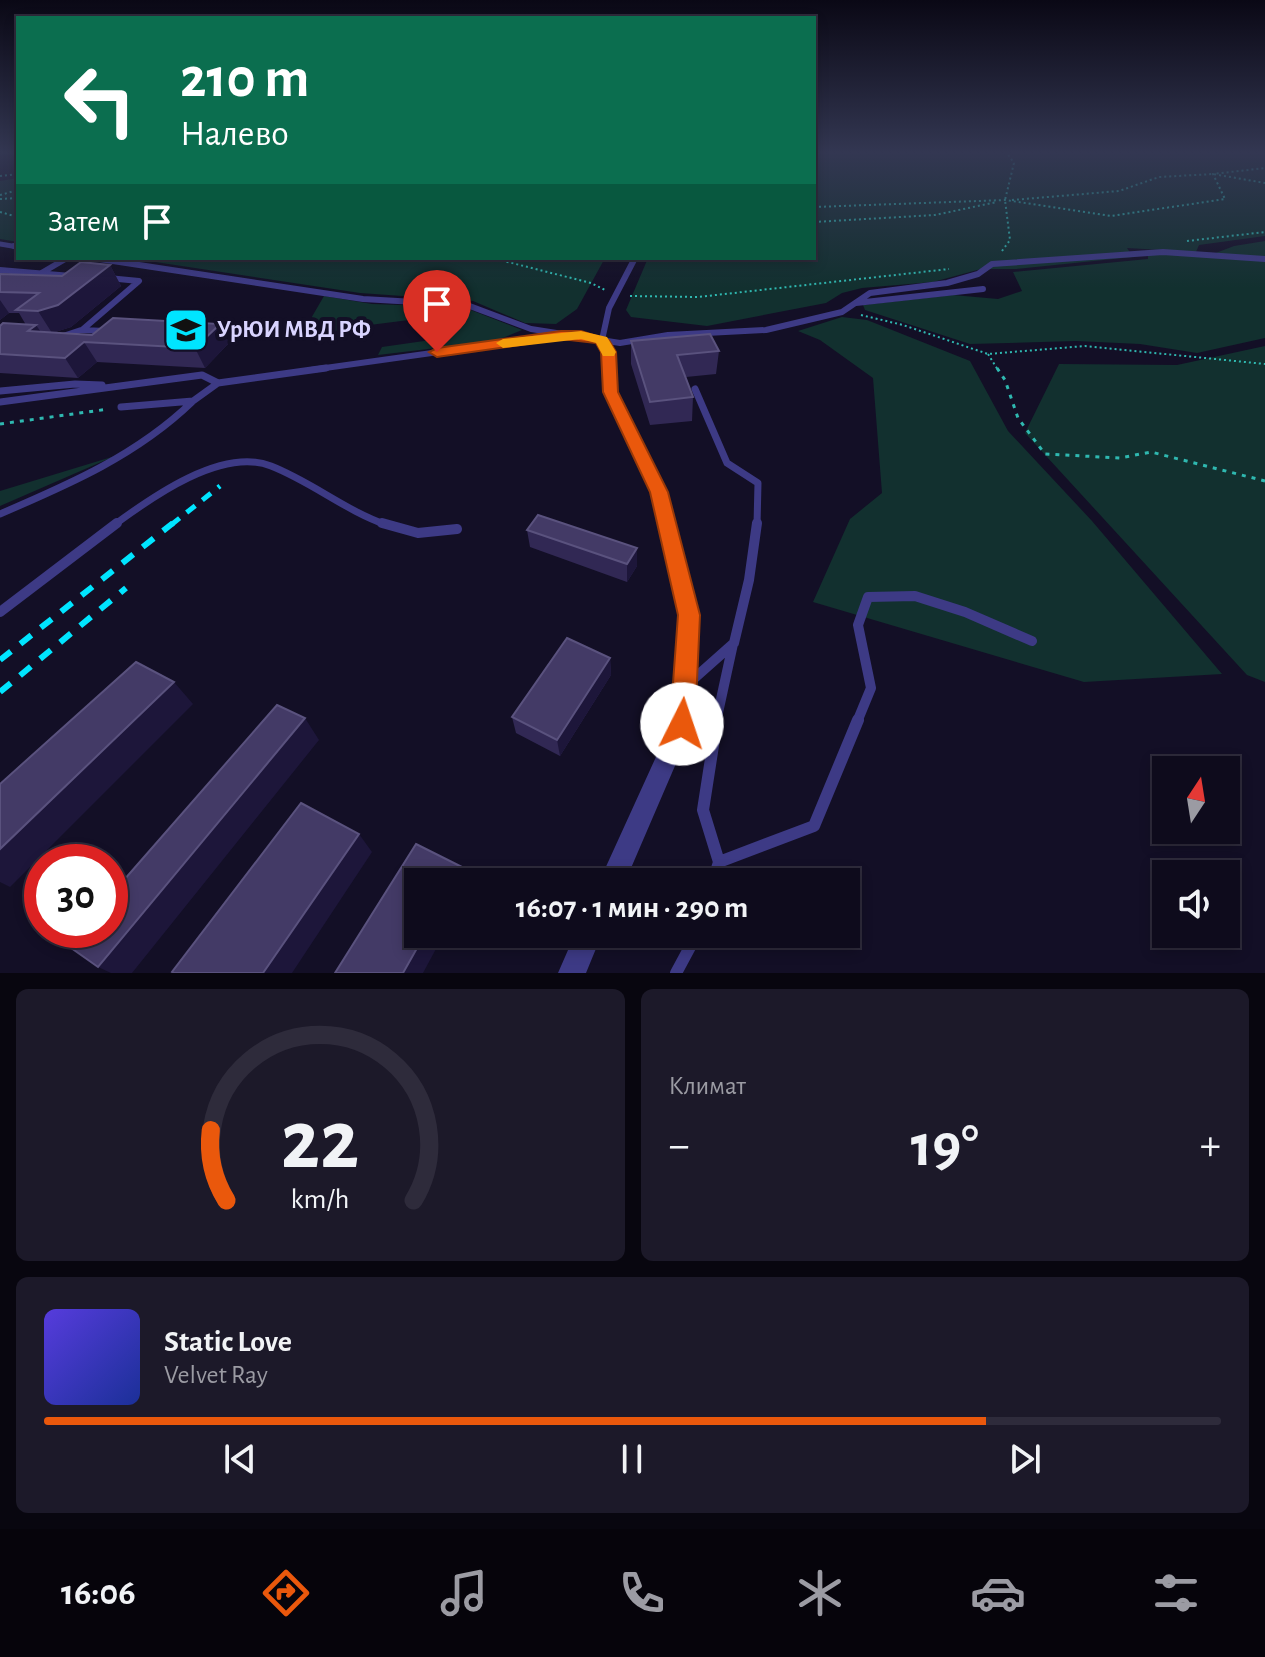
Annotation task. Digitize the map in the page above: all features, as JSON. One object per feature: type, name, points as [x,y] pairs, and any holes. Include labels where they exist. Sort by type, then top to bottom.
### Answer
[{"type":"street","points":[[602,340],[608,352],[611,392],[659,492],[689,615],[682,724],[618,868]]},
{"type":"street","points":[[572,973],[583,948]]},
{"type":"lane","points":[[0,514],[113,464],[169,426],[193,401],[218,383],[561,335],[581,335],[620,343],[668,335],[766,330],[842,312],[870,293],[947,283],[978,274],[992,264],[1131,253],[1265,259]]},
{"type":"lane","points":[[26,283],[63,260]]},
{"type":"lane","points":[[106,260],[363,299],[467,305],[531,329],[561,335]]},
{"type":"lane","points":[[602,340],[602,330],[614,295],[634,260]]},
{"type":"lane","points":[[0,270],[75,276]]},
{"type":"lane","points":[[81,330],[139,281],[100,277]]},
{"type":"lane","points":[[851,303],[983,289]]},
{"type":"lane","points":[[53,339],[81,330],[112,331]]},
{"type":"lane","points":[[0,402],[202,375],[218,383]]},
{"type":"lane","points":[[0,390],[75,384],[119,386]]},
{"type":"lane","points":[[695,389],[727,463],[758,483],[759,507],[749,580],[719,705],[703,810],[719,862],[717,868]]},
{"type":"lane","points":[[121,407],[193,401]]},
{"type":"lane","points":[[0,612],[155,498],[189,476],[220,465],[248,461],[271,465],[392,527],[438,536],[457,529]]},
{"type":"lane","points":[[719,862],[814,826],[871,688],[858,625],[868,597],[915,596],[965,612],[1032,641]]},
{"type":"lane","points":[[685,686],[734,643]]},
{"type":"lane","points":[[676,973],[689,948]]},
{"type":"path","points":[[816,207],[1038,197]]},
{"type":"path","points":[[816,222],[935,215],[1005,200],[1111,216],[1224,197]]},
{"type":"path","points":[[992,264],[1010,240],[1005,200]]},
{"type":"path","points":[[1173,242],[1265,232]]},
{"type":"path","points":[[500,260],[591,283],[614,295],[698,297],[952,269]]},
{"type":"path","points":[[842,312],[903,325],[988,354],[1085,346],[1265,364]]},
{"type":"path","points":[[988,354],[1005,380],[1018,418],[1045,454],[1120,458],[1151,452],[1265,481]]},
{"type":"path","points":[[0,424],[121,407]]},
{"type":"green space","points":[[0,197],[16,197],[16,242],[0,239]]},
{"type":"green space","points":[[816,197],[1265,197],[1265,236],[1199,245],[1196,252],[1127,248],[1133,257],[1016,269],[981,269],[933,282],[862,288],[842,293],[826,303],[707,326],[631,317],[626,310],[647,260],[816,260]]},
{"type":"green space","points":[[1265,241],[1265,338],[1197,353],[1140,344],[1076,341],[970,344],[865,310],[863,305],[953,295],[998,299],[1022,291],[1013,272],[1148,259],[1148,254],[1208,256],[1234,246]]},
{"type":"green space","points":[[142,260],[604,260],[577,309],[556,324],[525,323],[473,301],[360,293]]},
{"type":"green space","points":[[324,296],[372,304],[463,307],[522,330],[495,341],[378,355],[382,347],[438,339],[441,322],[417,319],[346,328],[313,338],[270,338],[306,327]]},
{"type":"green space","points":[[842,317],[867,320],[970,361],[1008,431],[1092,521],[1222,674],[1084,682],[813,602],[850,519],[882,493],[873,378],[820,340],[798,331]]},
{"type":"green space","points":[[1265,346],[1265,682],[1247,675],[1025,433],[1059,364],[1177,365]]},
{"type":"green space","points":[[115,456],[0,506],[0,491]]},
{"type":"building","points":[[81,262],[110,265],[58,305],[38,311],[16,310],[39,293],[0,292],[0,274],[62,276]]},
{"type":"building","points":[[113,318],[220,324],[195,348],[84,342],[65,358],[0,354],[0,326],[3,323],[36,325],[28,331],[92,335]]},
{"type":"building","points":[[710,334],[719,351],[677,355],[693,397],[650,402],[631,341]]},
{"type":"building","points":[[538,515],[637,548],[627,564],[527,530]]},
{"type":"building","points":[[567,638],[610,658],[557,740],[512,717]]},
{"type":"building","points":[[136,662],[174,682],[0,849],[0,784]]},
{"type":"building","points":[[277,705],[305,718],[128,931],[128,875]]},
{"type":"building","points":[[301,803],[359,834],[263,973],[172,972]]},
{"type":"building","points":[[416,844],[462,867],[404,868],[404,948],[417,948],[403,973],[335,973]]},
{"type":"building","points":[[71,948],[114,948],[98,967]]},
{"type":"railway","points":[[171,525],[220,486]]},
{"type":"railway","points":[[0,660],[173,523]]},
{"type":"railway","points":[[0,692],[126,588]]},
{"type":"slow traffic","points":[[503,343],[581,335],[602,340],[608,352]]},
{"type":"place","name":"УрЮИ МВД РФ","points":[[186,330]]},
{"type":"route","points":[[437,352],[561,335],[581,335],[602,340],[608,352],[611,392],[659,492],[689,615],[682,724]]}]
